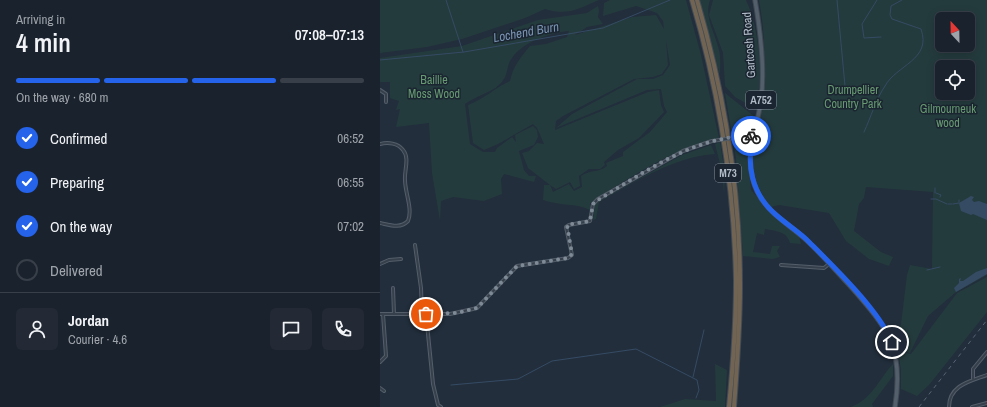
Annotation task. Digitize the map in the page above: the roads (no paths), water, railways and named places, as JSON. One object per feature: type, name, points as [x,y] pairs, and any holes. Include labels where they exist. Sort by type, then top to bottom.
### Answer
[{"type":"highway","name":"M73","points":[[692,0],[716,94],[730,190],[736,287],[730,407]]},
{"type":"highway","name":"M73","points":[[697,0],[722,100],[736,203],[740,285],[740,330],[734,407]]},
{"type":"main road","name":"Gartcosh Road","points":[[753,136],[762,99],[761,46],[755,0]]},
{"type":"main road","name":"A752","points":[[753,136],[750,150],[750,168],[752,179],[761,199],[774,213],[803,237],[829,264],[876,316],[888,335],[896,356],[898,372],[895,407]]},
{"type":"street","points":[[380,90],[386,94],[386,102]]},
{"type":"street","points":[[380,362],[386,356],[381,314],[457,313],[477,308],[517,266],[568,258],[572,254],[567,225],[590,221],[593,204],[598,200],[683,151],[712,141],[753,136]]},
{"type":"street","points":[[380,144],[393,144],[400,146],[405,152],[406,160],[404,181],[410,214],[408,221],[402,225],[392,226],[380,223],[380,218]]},
{"type":"street","points":[[415,245],[421,288],[422,314]]},
{"type":"street","points":[[380,264],[389,260],[401,259]]},
{"type":"street","points":[[781,265],[824,268],[829,264]]},
{"type":"street","points":[[394,288],[394,314]]},
{"type":"street","points":[[426,314],[433,384],[438,405],[441,407]]},
{"type":"street","points":[[973,379],[973,368],[987,352]]},
{"type":"street","points":[[948,407],[950,398],[964,382],[987,375]]},
{"type":"street","points":[[380,388],[384,390]]},
{"type":"street","points":[[972,407],[987,403]]},
{"type":"water","points":[[971,196],[974,197],[972,200],[974,202],[979,201],[987,204],[987,220],[961,211],[959,203]]},
{"type":"water","points":[[987,268],[987,274],[956,292],[954,288],[959,283],[959,279],[961,278],[960,281],[963,281],[976,272]]},
{"type":"waterway","points":[[446,0],[463,52]]},
{"type":"waterway","name":"Lochend Burn","points":[[380,60],[464,52],[603,28],[670,0]]},
{"type":"waterway","points":[[837,0],[845,86]]},
{"type":"waterway","points":[[877,0],[862,24],[864,38],[881,37]]},
{"type":"waterway","points":[[885,86],[890,79],[911,61],[922,48],[923,39],[921,29],[892,19],[890,15],[891,6],[902,0]]},
{"type":"waterway","points":[[864,132],[876,102],[885,86]]},
{"type":"waterway","points":[[935,188],[935,193]]},
{"type":"waterway","points":[[936,193],[941,195],[940,197]]},
{"type":"waterway","points":[[931,199],[936,199],[947,204]]},
{"type":"waterway","points":[[953,204],[959,203]]},
{"type":"waterway","points":[[927,270],[940,267]]},
{"type":"waterway","points":[[693,377],[704,330]]},
{"type":"waterway","points":[[451,385],[518,379],[552,361],[636,349],[697,380],[699,390],[696,398]]},
{"type":"railway","points":[[919,407],[987,320]]},
{"type":"park label","name":"Baillie Moss Wood","points":[[434,87]]},
{"type":"park label","name":"Drumpellier Country Park","points":[[853,97]]},
{"type":"park label","name":"Gilmourneuk wood","points":[[948,116]]}]
